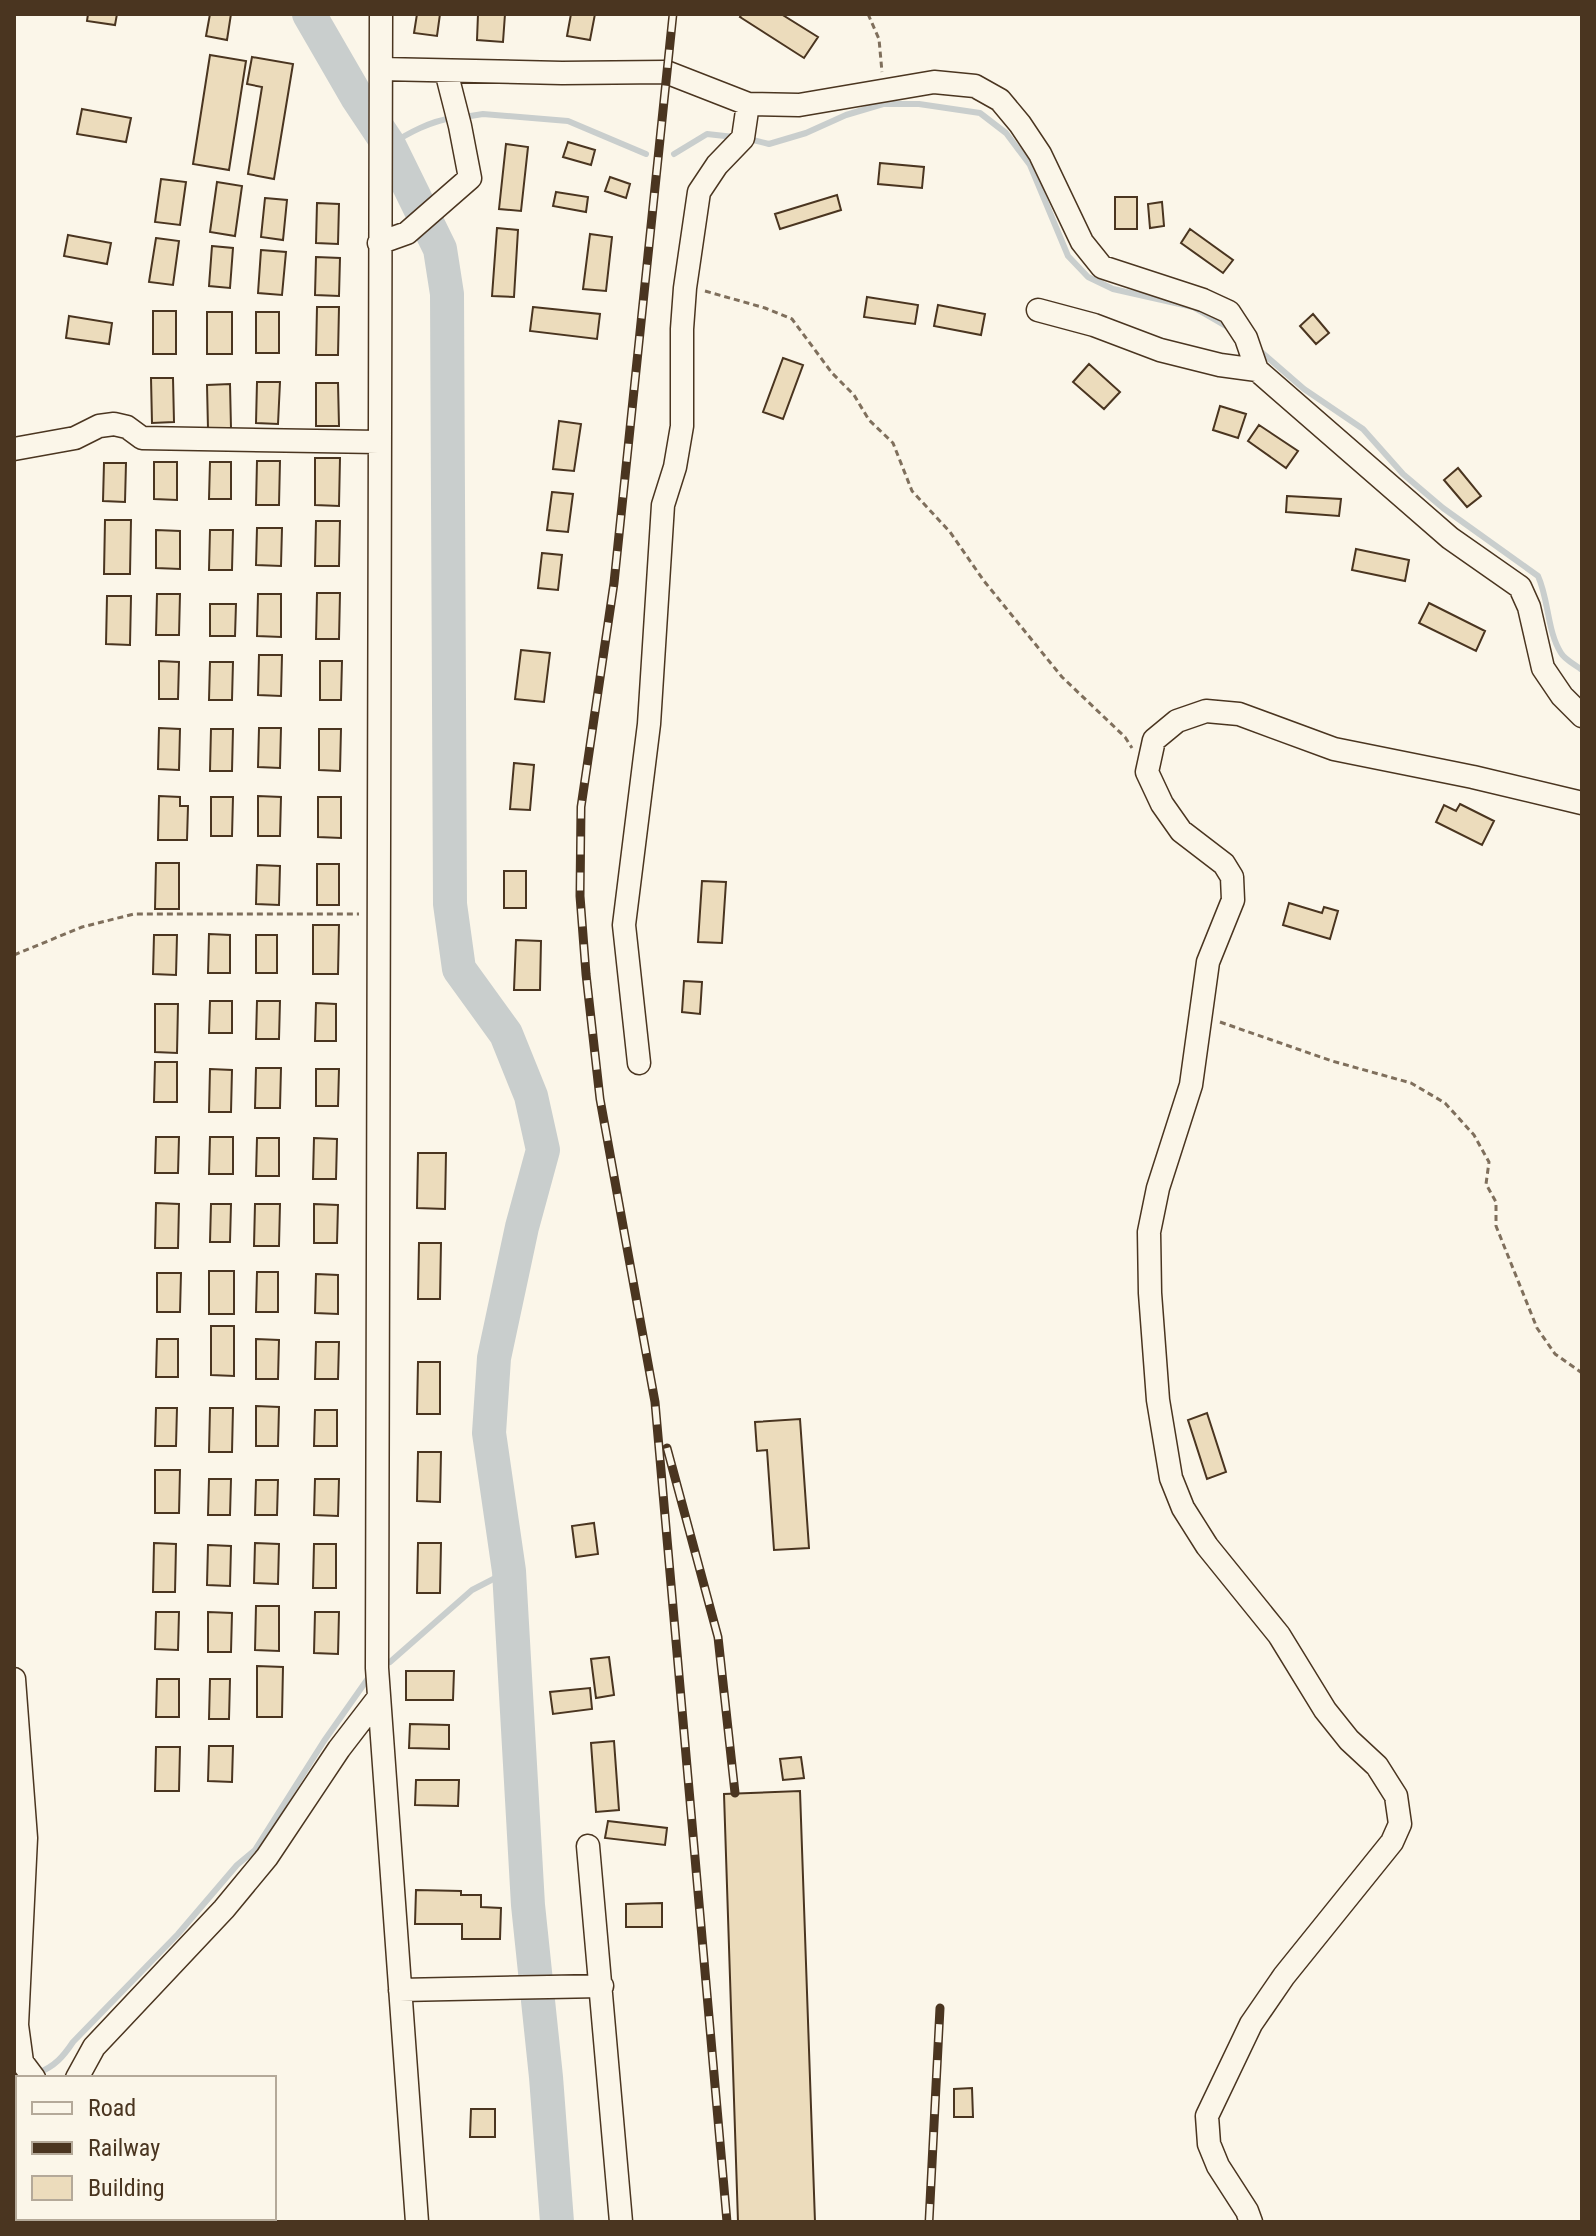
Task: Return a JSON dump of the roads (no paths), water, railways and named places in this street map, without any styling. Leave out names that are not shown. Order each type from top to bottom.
[{"type":"street","points":[[381,14],[378,442],[379,1697],[417,2222]]},
{"type":"street","points":[[381,80],[446,71],[666,72],[748,104],[799,105],[934,82],[975,86],[1000,100],[1040,154],[1082,242],[1102,267],[1203,300],[1229,312],[1246,338],[1257,370],[1450,538],[1520,587],[1529,607],[1543,668],[1562,696],[1582,716]]},
{"type":"street","points":[[379,243],[407,233],[470,178],[446,71]]},
{"type":"street","points":[[639,1063],[624,925],[649,724],[663,505],[675,467],[682,426],[685,288],[699,192],[717,165],[743,138],[748,104]]},
{"type":"street","points":[[1038,310],[1094,325],[1160,350],[1220,365],[1257,370]]},
{"type":"street","points":[[14,449],[75,438],[99,426],[114,424],[127,427],[142,438],[378,442]]},
{"type":"street","points":[[1251,2222],[1218,2166],[1209,2144],[1207,2116],[1251,2024],[1284,1976],[1392,1842],[1400,1824],[1396,1796],[1377,1766],[1349,1740],[1325,1710],[1279,1635],[1207,1546],[1183,1508],[1171,1478],[1158,1400],[1149,1232],[1158,1188],[1191,1085],[1208,962],[1233,900],[1232,877],[1224,864],[1181,831],[1162,804],[1147,772],[1154,740],[1177,721],[1206,711],[1239,714],[1334,749],[1582,803]]},
{"type":"street","points":[[14,1679],[26,1838],[17,2025],[22,2062],[32,2076]]},
{"type":"street","points":[[78,2076],[94,2047],[224,1909],[267,1857],[339,1749],[379,1697]]},
{"type":"street","points":[[588,1846],[621,2222]]},
{"type":"street","points":[[400,1990],[602,1986]]},
{"type":"waterway","points":[[309,14],[389,145],[440,249],[447,294],[450,904],[459,969],[506,1034],[531,1096],[543,1150],[522,1227],[494,1358],[489,1433],[509,1571],[528,1905],[557,2222]]},
{"type":"waterway","points":[[749,139],[769,144],[883,104],[919,104],[980,113],[1006,133],[1030,165],[1068,256],[1088,277],[1113,289],[1193,307],[1231,329]]},
{"type":"waterway","points":[[464,117],[483,114],[568,121],[646,154]]},
{"type":"waterway","points":[[389,145],[428,125],[453,118]]},
{"type":"waterway","points":[[674,154],[707,134],[734,137]]},
{"type":"waterway","points":[[1259,350],[1304,389],[1363,429],[1403,474],[1443,508],[1538,576],[1556,644],[1565,658],[1582,670]]},
{"type":"waterway","points":[[390,1662],[472,1590],[509,1571]]},
{"type":"waterway","points":[[38,2073],[62,2057],[178,1934],[237,1865],[255,1850],[369,1677]]},
{"type":"railway","points":[[673,14],[614,583],[581,807],[580,896],[600,1099],[655,1402],[727,2222]]},
{"type":"railway","points":[[667,1448],[718,1637],[735,1793]]},
{"type":"railway","points":[[929,2222],[940,2008]]}]
